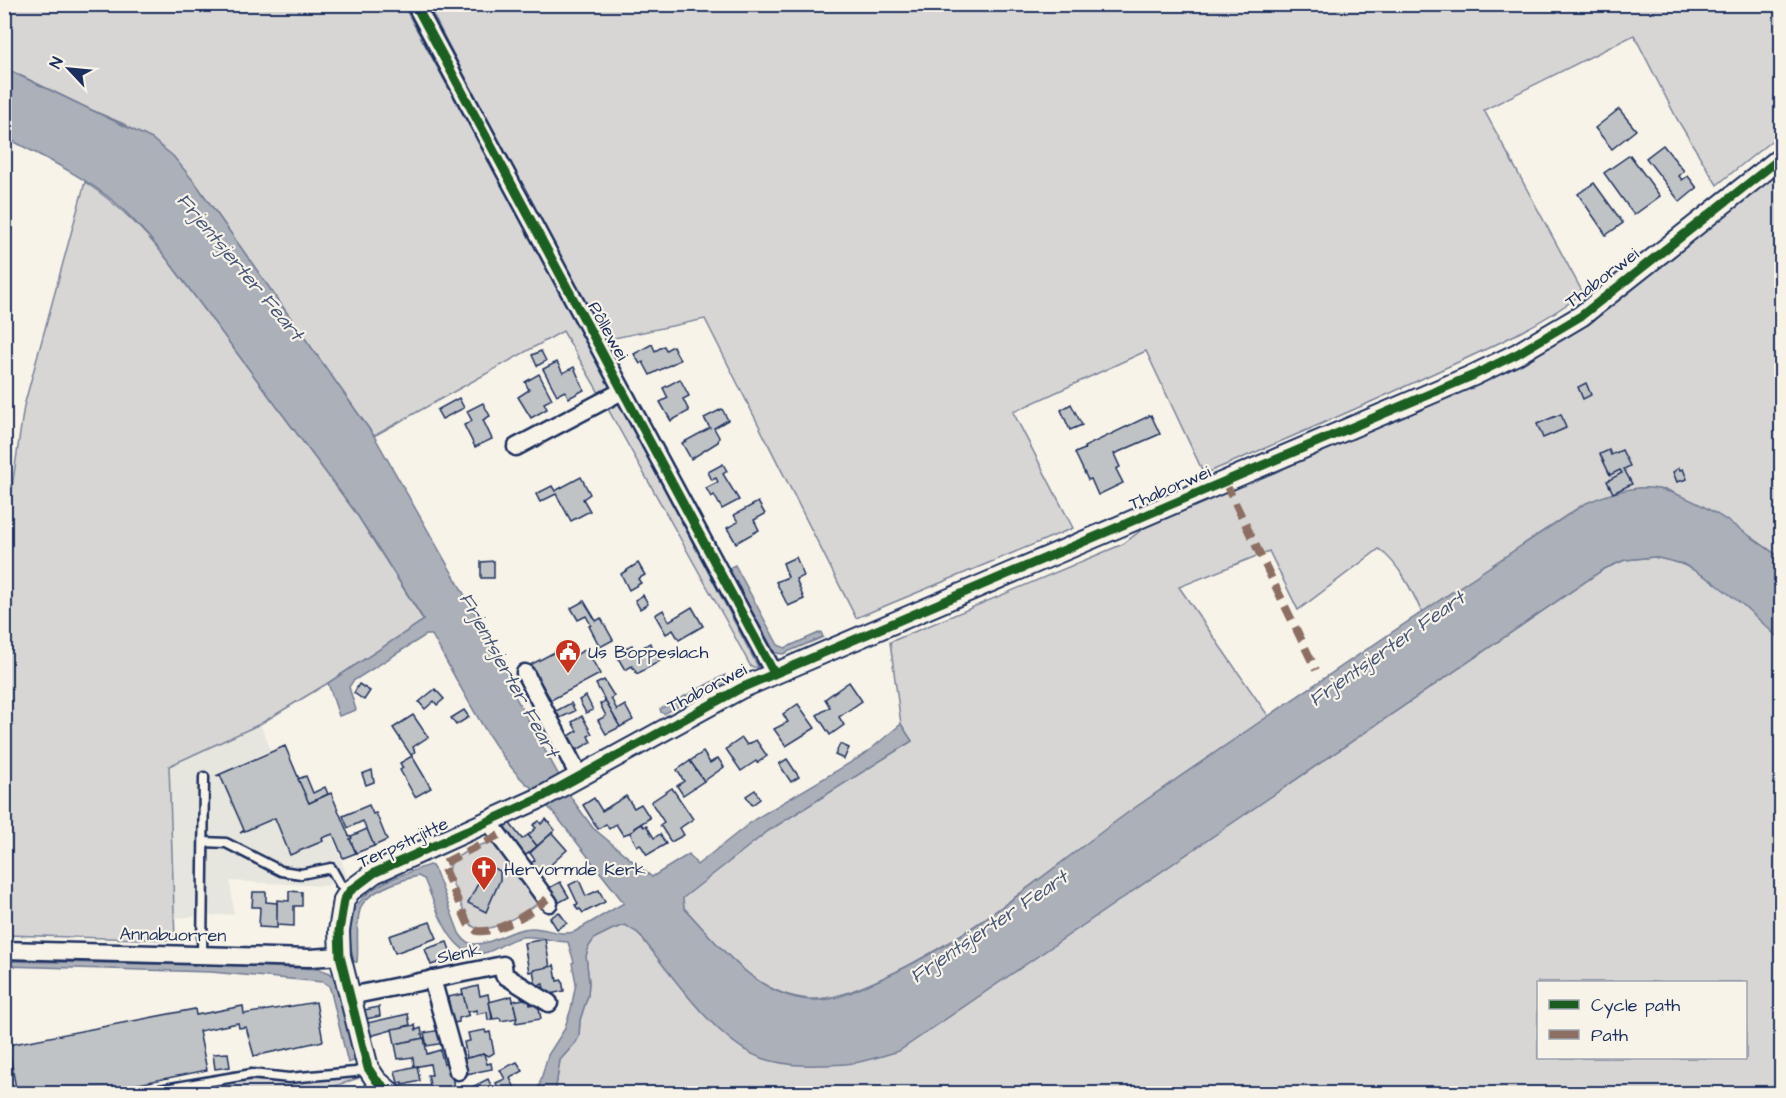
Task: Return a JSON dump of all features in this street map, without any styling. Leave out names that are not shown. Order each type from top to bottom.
[{"type":"street","name":"Pôllewei","points":[[415,4],[774,673]]},
{"type":"street","name":"Thaborwei","points":[[540,798],[672,724],[774,673],[1452,385],[1517,354],[1581,316],[1782,157]]},
{"type":"street","points":[[516,447],[622,391]]},
{"type":"street","points":[[525,673],[572,780]]},
{"type":"street","name":"Terpstrjitte","points":[[392,1094],[376,1080],[368,1068],[340,956],[339,931],[345,900],[350,891],[374,873],[540,798]]},
{"type":"street","points":[[491,821],[495,830],[549,903]]},
{"type":"street","name":"Annabuorren","points":[[4,950],[310,958],[340,956]]},
{"type":"street","name":"Slenk","points":[[351,996],[503,965],[504,975],[549,1003]]},
{"type":"street","name":"Slenk","points":[[432,979],[458,1071]]},
{"type":"lane","points":[[202,955],[204,777]]},
{"type":"lane","points":[[204,842],[226,843],[281,871],[301,874],[331,868],[340,884],[350,891]]},
{"type":"lane","points":[[136,1094],[252,1074],[289,1078],[368,1068]]},
{"type":"shaded area","points":[[5,5],[403,5],[615,391],[602,398],[563,331],[374,436],[196,184],[124,124],[5,68]]},
{"type":"shaded area","points":[[428,5],[1781,5],[1781,133],[1717,185],[1677,119],[1634,35],[1484,110],[1583,293],[1547,317],[1489,348],[1204,474],[1146,351],[1013,412],[1073,528],[856,618],[705,319],[605,340],[525,193]]},
{"type":"shaded area","points":[[1781,166],[1781,558],[1734,526],[1668,490],[1639,488],[1585,504],[1422,613],[1399,570],[1379,549],[1298,610],[1269,551],[1179,587],[1269,717],[1147,800],[1006,904],[942,946],[909,965],[858,989],[834,996],[809,999],[771,988],[755,978],[724,952],[684,908],[682,898],[768,831],[912,741],[901,724],[890,642],[1123,544],[1157,518],[1496,373],[1566,337],[1657,267]]},
{"type":"shaded area","points":[[85,182],[129,218],[167,259],[356,513],[424,621],[260,724],[169,766],[175,940],[5,935],[5,535],[24,406]]},
{"type":"shaded area","points":[[619,402],[758,667],[751,667],[608,409]]},
{"type":"shaded area","points":[[1654,557],[1678,563],[1695,570],[1722,587],[1781,640],[1781,1093],[555,1094],[560,1060],[579,1036],[580,1020],[588,995],[586,956],[595,938],[626,925],[638,933],[705,1015],[745,1050],[1285,787],[1604,569],[1625,560]]},
{"type":"shaded area","points":[[260,724],[271,750],[285,745],[309,801],[331,792],[348,831],[333,838],[347,876],[326,886],[230,881],[234,914],[174,918],[169,766]]},
{"type":"shaded area","points":[[498,840],[542,900],[522,914],[503,923],[486,929],[478,929],[466,917],[448,872],[454,860],[460,855]]},
{"type":"shaded area","points":[[359,1076],[359,1078],[319,1091],[319,1093],[188,1094],[188,1089],[239,1080],[289,1082]]},
{"type":"water","name":"Frjentsjerter Feart","points":[[4,68],[152,139],[173,156],[196,184],[374,436],[508,671],[506,680],[572,799],[593,828],[652,877],[689,854],[697,865],[755,819],[865,754],[901,724],[912,741],[768,831],[683,898],[684,908],[730,957],[747,973],[785,995],[807,1000],[843,996],[915,962],[948,943],[1011,900],[1102,831],[1245,732],[1584,504],[1604,496],[1638,488],[1656,489],[1675,494],[1713,512],[1781,558],[1781,640],[1743,605],[1711,580],[1683,564],[1654,557],[1625,560],[1604,569],[899,1051],[838,1065],[795,1065],[759,1057],[742,1048],[709,1020],[638,933],[625,925],[595,938],[589,946],[586,956],[588,995],[580,1020],[579,1036],[560,1060],[555,1093],[537,1093],[548,1055],[564,1030],[571,1009],[576,983],[572,963],[574,962],[568,942],[522,937],[489,952],[472,953],[462,948],[445,928],[424,879],[418,876],[402,880],[376,892],[363,904],[358,922],[357,962],[354,962],[350,939],[351,921],[356,907],[377,886],[429,865],[436,872],[459,933],[468,943],[473,944],[481,944],[532,928],[563,933],[574,932],[624,903],[544,803],[538,791],[525,783],[511,767],[465,696],[432,635],[426,635],[353,681],[349,687],[356,710],[339,716],[328,683],[424,620],[356,513],[150,238],[131,217],[104,194],[63,168],[5,137]]},
{"type":"water","points":[[735,565],[778,645],[785,648],[821,632],[823,637],[783,654],[775,653],[729,570]]},
{"type":"water","points":[[725,675],[727,680],[664,714],[661,712],[660,709]]},
{"type":"water","points":[[5,961],[319,969],[330,973],[337,982],[356,1060],[348,1063],[331,992],[329,986],[323,982],[211,972],[5,966]]},
{"type":"building","points":[[1619,109],[1636,130],[1612,149],[1595,128]]},
{"type":"building","points":[[1663,145],[1684,171],[1679,176],[1682,180],[1688,176],[1697,188],[1680,202],[1646,158]]},
{"type":"building","points":[[1630,155],[1660,196],[1634,215],[1604,173]]},
{"type":"building","points":[[1594,183],[1623,223],[1606,235],[1578,194]]},
{"type":"building","points":[[652,344],[655,351],[664,346],[666,350],[673,346],[680,360],[650,375],[643,362],[640,364],[634,354]]},
{"type":"building","points":[[541,351],[546,361],[537,366],[532,355]]},
{"type":"building","points":[[557,362],[563,373],[574,367],[584,390],[569,398],[565,391],[557,395],[543,369]]},
{"type":"building","points":[[539,374],[552,399],[544,403],[547,409],[531,418],[518,397],[529,390],[525,382]]},
{"type":"building","points":[[680,379],[689,396],[683,399],[689,411],[671,421],[660,402],[668,398],[663,388]]},
{"type":"building","points":[[1586,383],[1591,395],[1583,399],[1578,387]]},
{"type":"building","points":[[459,398],[464,408],[442,419],[437,410]]},
{"type":"building","points":[[483,403],[490,416],[483,420],[492,439],[475,447],[464,425],[472,421],[467,411]]},
{"type":"building","points":[[1071,404],[1082,425],[1070,430],[1061,410]]},
{"type":"building","points":[[722,409],[728,420],[714,428],[719,437],[718,442],[691,459],[682,443],[710,428],[704,418]]},
{"type":"building","points":[[1561,414],[1566,428],[1543,438],[1537,424]]},
{"type":"building","points":[[1151,415],[1160,434],[1114,454],[1120,467],[1116,469],[1123,483],[1098,495],[1075,453]]},
{"type":"building","points":[[1609,450],[1611,455],[1622,450],[1630,466],[1624,469],[1632,484],[1613,493],[1607,481],[1622,473],[1620,470],[1610,475],[1600,454]]},
{"type":"building","points":[[723,464],[727,471],[723,474],[739,500],[722,509],[714,495],[711,497],[706,488],[718,482],[716,478],[712,480],[708,472]]},
{"type":"building","points":[[1679,468],[1683,469],[1687,479],[1677,482],[1673,472]]},
{"type":"building","points":[[581,477],[590,494],[583,499],[590,511],[571,521],[556,494],[540,502],[536,494],[552,486],[555,491]]},
{"type":"building","points":[[758,502],[765,514],[754,520],[759,530],[736,543],[727,528],[738,522],[734,515]]},
{"type":"building","points":[[796,557],[804,576],[796,579],[804,599],[788,606],[776,582],[788,577],[783,563]]},
{"type":"building","points":[[494,561],[494,578],[481,578],[481,562]]},
{"type":"building","points":[[638,563],[645,575],[638,579],[641,583],[629,590],[621,574]]},
{"type":"building","points":[[643,595],[648,604],[640,609],[635,600]]},
{"type":"building","points":[[584,601],[596,621],[601,618],[613,640],[600,647],[586,616],[578,620],[571,608]]},
{"type":"building","points":[[692,607],[703,626],[679,640],[673,630],[666,634],[655,615],[663,610],[669,621]]},
{"type":"building","points":[[650,643],[660,661],[637,674],[632,666],[625,670],[618,658],[625,654],[622,650],[632,645],[635,652]]},
{"type":"building","points":[[568,645],[574,656],[586,649],[600,674],[551,700],[530,665]]},
{"type":"building","points":[[604,680],[614,696],[611,698],[617,710],[625,705],[633,720],[620,727],[596,684]]},
{"type":"building","points":[[849,682],[862,701],[839,717],[844,725],[830,735],[817,715],[830,707],[825,699]]},
{"type":"building","points":[[359,684],[370,691],[364,700],[354,693]]},
{"type":"building","points":[[435,689],[444,699],[437,705],[434,701],[425,709],[419,702]]},
{"type":"building","points":[[586,696],[593,710],[586,713],[579,700]]},
{"type":"building","points":[[605,701],[620,727],[606,734],[598,720],[606,716],[600,704]]},
{"type":"building","points":[[571,703],[575,711],[560,718],[556,711]]},
{"type":"building","points":[[798,704],[815,728],[786,746],[774,729],[788,722],[783,714]]},
{"type":"building","points":[[464,710],[469,717],[456,725],[451,718]]},
{"type":"building","points":[[413,715],[428,737],[413,747],[415,752],[411,755],[393,728]]},
{"type":"building","points":[[582,716],[592,734],[588,736],[591,742],[577,750],[569,736],[577,731],[572,722]]},
{"type":"building","points":[[742,738],[747,745],[756,740],[767,756],[741,771],[726,749]]},
{"type":"building","points":[[840,744],[849,748],[844,759],[835,755]]},
{"type":"building","points":[[285,746],[309,803],[331,793],[349,836],[352,838],[350,839],[356,853],[343,858],[333,834],[322,838],[323,841],[290,855],[275,818],[240,833],[244,830],[220,775],[216,776]]},
{"type":"building","points":[[703,752],[710,763],[718,758],[724,767],[704,781],[690,761]]},
{"type":"building","points":[[412,756],[431,788],[415,797],[400,770],[403,768],[400,763]]},
{"type":"building","points":[[787,759],[799,777],[791,782],[779,764]]},
{"type":"building","points":[[690,761],[704,781],[683,795],[677,786],[684,781],[677,770]]},
{"type":"building","points":[[372,770],[374,782],[366,785],[362,774]]},
{"type":"building","points":[[306,776],[313,793],[325,787],[328,794],[309,803],[298,779]]},
{"type":"building","points":[[672,788],[693,819],[680,828],[684,835],[671,842],[660,825],[664,822],[651,802]]},
{"type":"building","points":[[755,790],[760,799],[752,805],[746,796]]},
{"type":"building","points":[[626,796],[634,808],[641,804],[650,818],[634,828],[634,831],[623,835],[616,824],[609,829],[606,824],[598,829],[583,805],[594,798],[602,811]]},
{"type":"building","points":[[369,805],[373,814],[376,813],[387,840],[374,846],[363,821],[348,828],[343,816]]},
{"type":"building","points":[[546,819],[555,830],[537,846],[528,835],[536,828],[533,825],[539,821],[541,824]]},
{"type":"building","points":[[508,821],[522,839],[528,835],[537,846],[521,859],[498,828]]},
{"type":"building","points":[[641,824],[644,827],[646,825],[654,838],[660,834],[666,844],[647,855],[640,844],[637,846],[630,833]]},
{"type":"building","points":[[367,829],[374,846],[356,853],[350,839],[351,836]]},
{"type":"building","points":[[552,833],[567,850],[535,879],[526,867],[535,860],[530,853]]},
{"type":"building","name":"Hervormde Kerk","points":[[492,867],[500,871],[500,880],[486,912],[468,903],[484,872]]},
{"type":"building","points":[[579,880],[586,896],[599,890],[605,902],[583,913],[580,909],[578,910],[575,905],[578,904],[569,885]]},
{"type":"building","points":[[560,882],[569,897],[558,903],[549,888]]},
{"type":"building","points":[[289,891],[302,892],[302,906],[294,906],[294,926],[276,925],[277,900],[289,901]]},
{"type":"building","points":[[253,892],[266,892],[266,902],[277,903],[277,928],[259,927],[260,907],[252,907]]},
{"type":"building","points":[[559,912],[567,923],[557,929],[550,918]]},
{"type":"building","points":[[430,922],[437,938],[395,953],[389,936]]},
{"type":"building","points":[[545,939],[550,967],[529,972],[524,943]]},
{"type":"building","points":[[447,942],[453,958],[431,965],[425,949]]},
{"type":"building","points":[[554,964],[557,981],[562,980],[564,991],[545,995],[543,984],[536,986],[533,970],[554,966]]},
{"type":"building","points":[[478,986],[480,996],[488,994],[492,1019],[488,1020],[487,1012],[477,1014],[477,1010],[467,1012],[462,990]]},
{"type":"building","points":[[463,994],[468,1015],[470,1015],[459,1018],[459,1022],[453,1023],[448,997]]},
{"type":"building","points":[[512,996],[517,1018],[501,1021],[500,1018],[493,1019],[489,1002]]},
{"type":"building","points":[[529,998],[530,1005],[538,1003],[541,1019],[515,1023],[517,1018],[513,1001]]},
{"type":"building","points":[[316,1002],[323,1041],[254,1056],[246,1027],[239,1028],[238,1023],[199,1031],[207,1070],[90,1094],[17,1094],[8,1045],[195,1009],[196,1015],[243,1006],[244,1014]]},
{"type":"building","points":[[379,1007],[380,1016],[366,1019],[364,1010]]},
{"type":"building","points":[[408,1014],[410,1025],[370,1036],[367,1023]]},
{"type":"building","points":[[415,1025],[416,1030],[421,1028],[423,1039],[395,1044],[392,1029]]},
{"type":"building","points":[[440,1030],[444,1043],[427,1046],[424,1033]]},
{"type":"building","points":[[485,1030],[486,1033],[490,1032],[494,1053],[489,1056],[484,1054],[467,1058],[464,1042],[470,1041],[468,1033]]},
{"type":"building","points":[[424,1038],[427,1054],[440,1050],[444,1064],[449,1063],[454,1086],[431,1090],[428,1075],[432,1075],[430,1064],[414,1067],[413,1057],[398,1059],[395,1044]]},
{"type":"building","points":[[228,1053],[230,1067],[215,1069],[213,1054]]},
{"type":"building","points":[[484,1054],[487,1064],[491,1063],[492,1069],[466,1074],[463,1059]]},
{"type":"building","points":[[517,1062],[523,1071],[510,1078],[518,1094],[501,1094],[496,1083],[505,1079],[500,1070]]},
{"type":"building","points":[[417,1066],[420,1081],[403,1085],[403,1082],[398,1083],[395,1071]]},
{"type":"building","points":[[488,1079],[495,1094],[473,1094],[470,1088]]},
{"type":"marked path","points":[[1225,482],[1316,670]]},
{"type":"marked path","points":[[499,835],[442,864],[468,924],[477,931],[504,926],[524,916],[547,899]]},
{"type":"cycle path","points":[[415,4],[774,673]]},
{"type":"cycle path","points":[[392,1094],[376,1080],[368,1068],[340,956],[339,931],[344,900],[350,891],[374,873],[540,798],[741,688],[1474,375],[1517,354],[1581,316],[1782,157]]},
{"type":"place","name":"Us Boppeslach","points":[[568,675]]},
{"type":"place","name":"Hervormde Kerk","points":[[484,892]]}]
